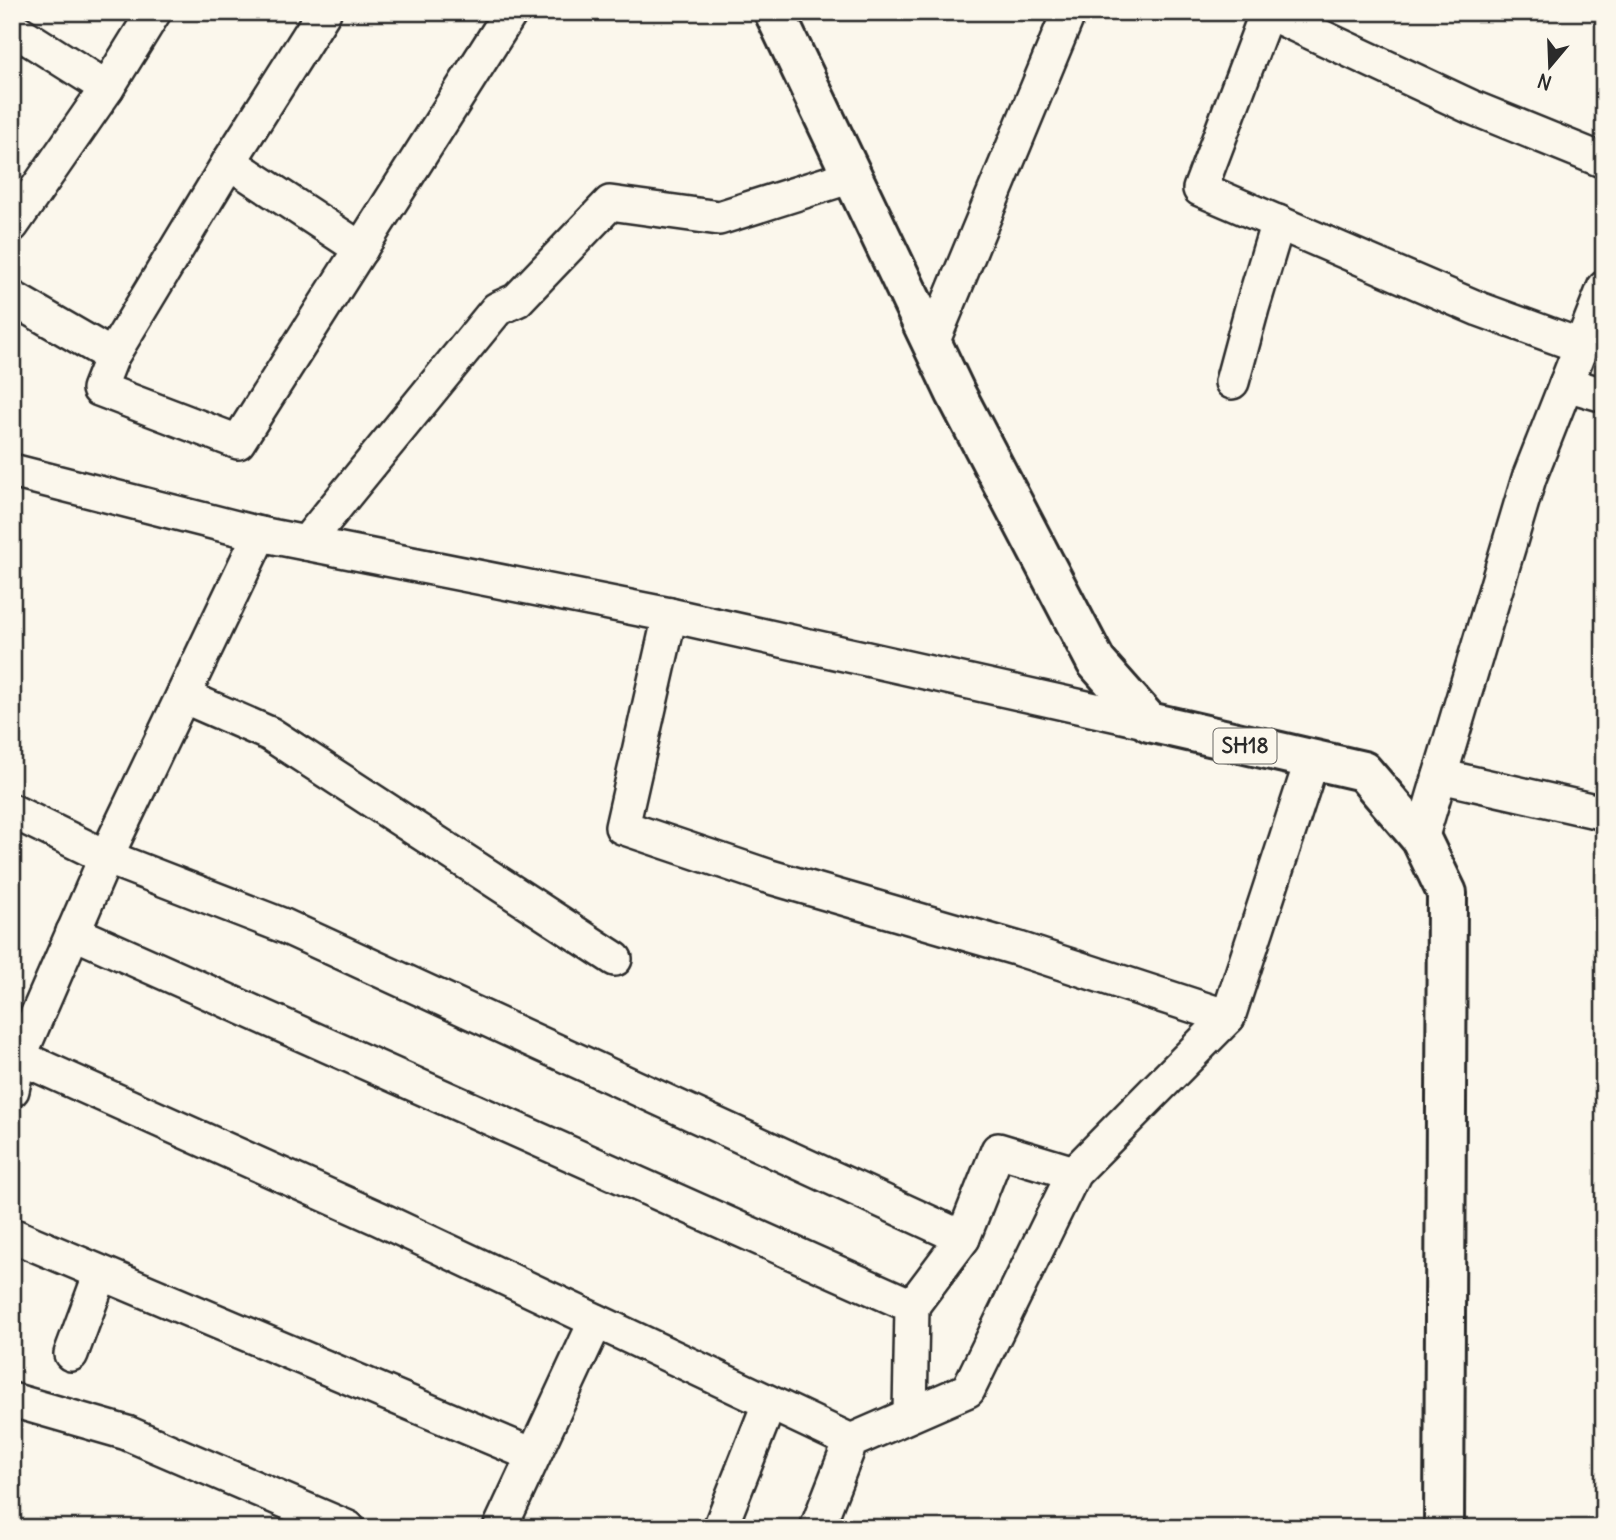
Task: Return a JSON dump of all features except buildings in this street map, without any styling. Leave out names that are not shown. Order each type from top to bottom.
[{"type":"main road","points":[[774,12],[956,394],[1096,662],[1149,722]]},
{"type":"main road","name":"SH18","points":[[1149,722],[1363,771],[1421,839],[1447,893],[1444,1528]]},
{"type":"street","points":[[12,225],[107,88],[154,12]]},
{"type":"street","points":[[324,12],[229,162],[112,356],[99,389],[238,442],[512,12]]},
{"type":"street","points":[[932,344],[1069,12]]},
{"type":"street","points":[[1581,346],[1479,309],[1200,189],[1267,12],[1471,107],[1604,160]]},
{"type":"street","points":[[12,28],[107,88]]},
{"type":"street","points":[[229,162],[361,249]]},
{"type":"street","points":[[306,543],[497,309],[517,300],[610,203],[719,218],[852,176]]},
{"type":"street","points":[[1232,382],[1278,222]]},
{"type":"street","points":[[1421,839],[1529,478],[1604,288]]},
{"type":"street","points":[[12,298],[112,356]]},
{"type":"street","points":[[1566,384],[1604,395]]},
{"type":"street","points":[[12,471],[260,534],[670,615],[1149,722]]},
{"type":"street","points":[[12,1090],[19,1058],[106,857],[260,534]]},
{"type":"street","points":[[670,615],[622,827],[767,876],[1019,949],[1228,1017]]},
{"type":"street","points":[[183,696],[270,734],[615,959]]},
{"type":"street","points":[[817,1528],[851,1441],[968,1390],[1074,1173],[1228,1017],[1312,760]]},
{"type":"street","points":[[1440,776],[1604,813]]},
{"type":"street","points":[[12,811],[106,857],[284,926],[963,1238]]},
{"type":"street","points":[[73,932],[912,1306]]},
{"type":"street","points":[[19,1058],[380,1219],[851,1441]]},
{"type":"street","points":[[911,1414],[912,1306],[963,1238],[998,1150],[1074,1173]]},
{"type":"street","points":[[12,1235],[533,1455]]},
{"type":"street","points":[[71,1354],[101,1273]]},
{"type":"street","points":[[500,1528],[596,1321]]},
{"type":"street","points":[[12,1400],[127,1433],[348,1528]]},
{"type":"street","points":[[720,1528],[769,1404]]}]
